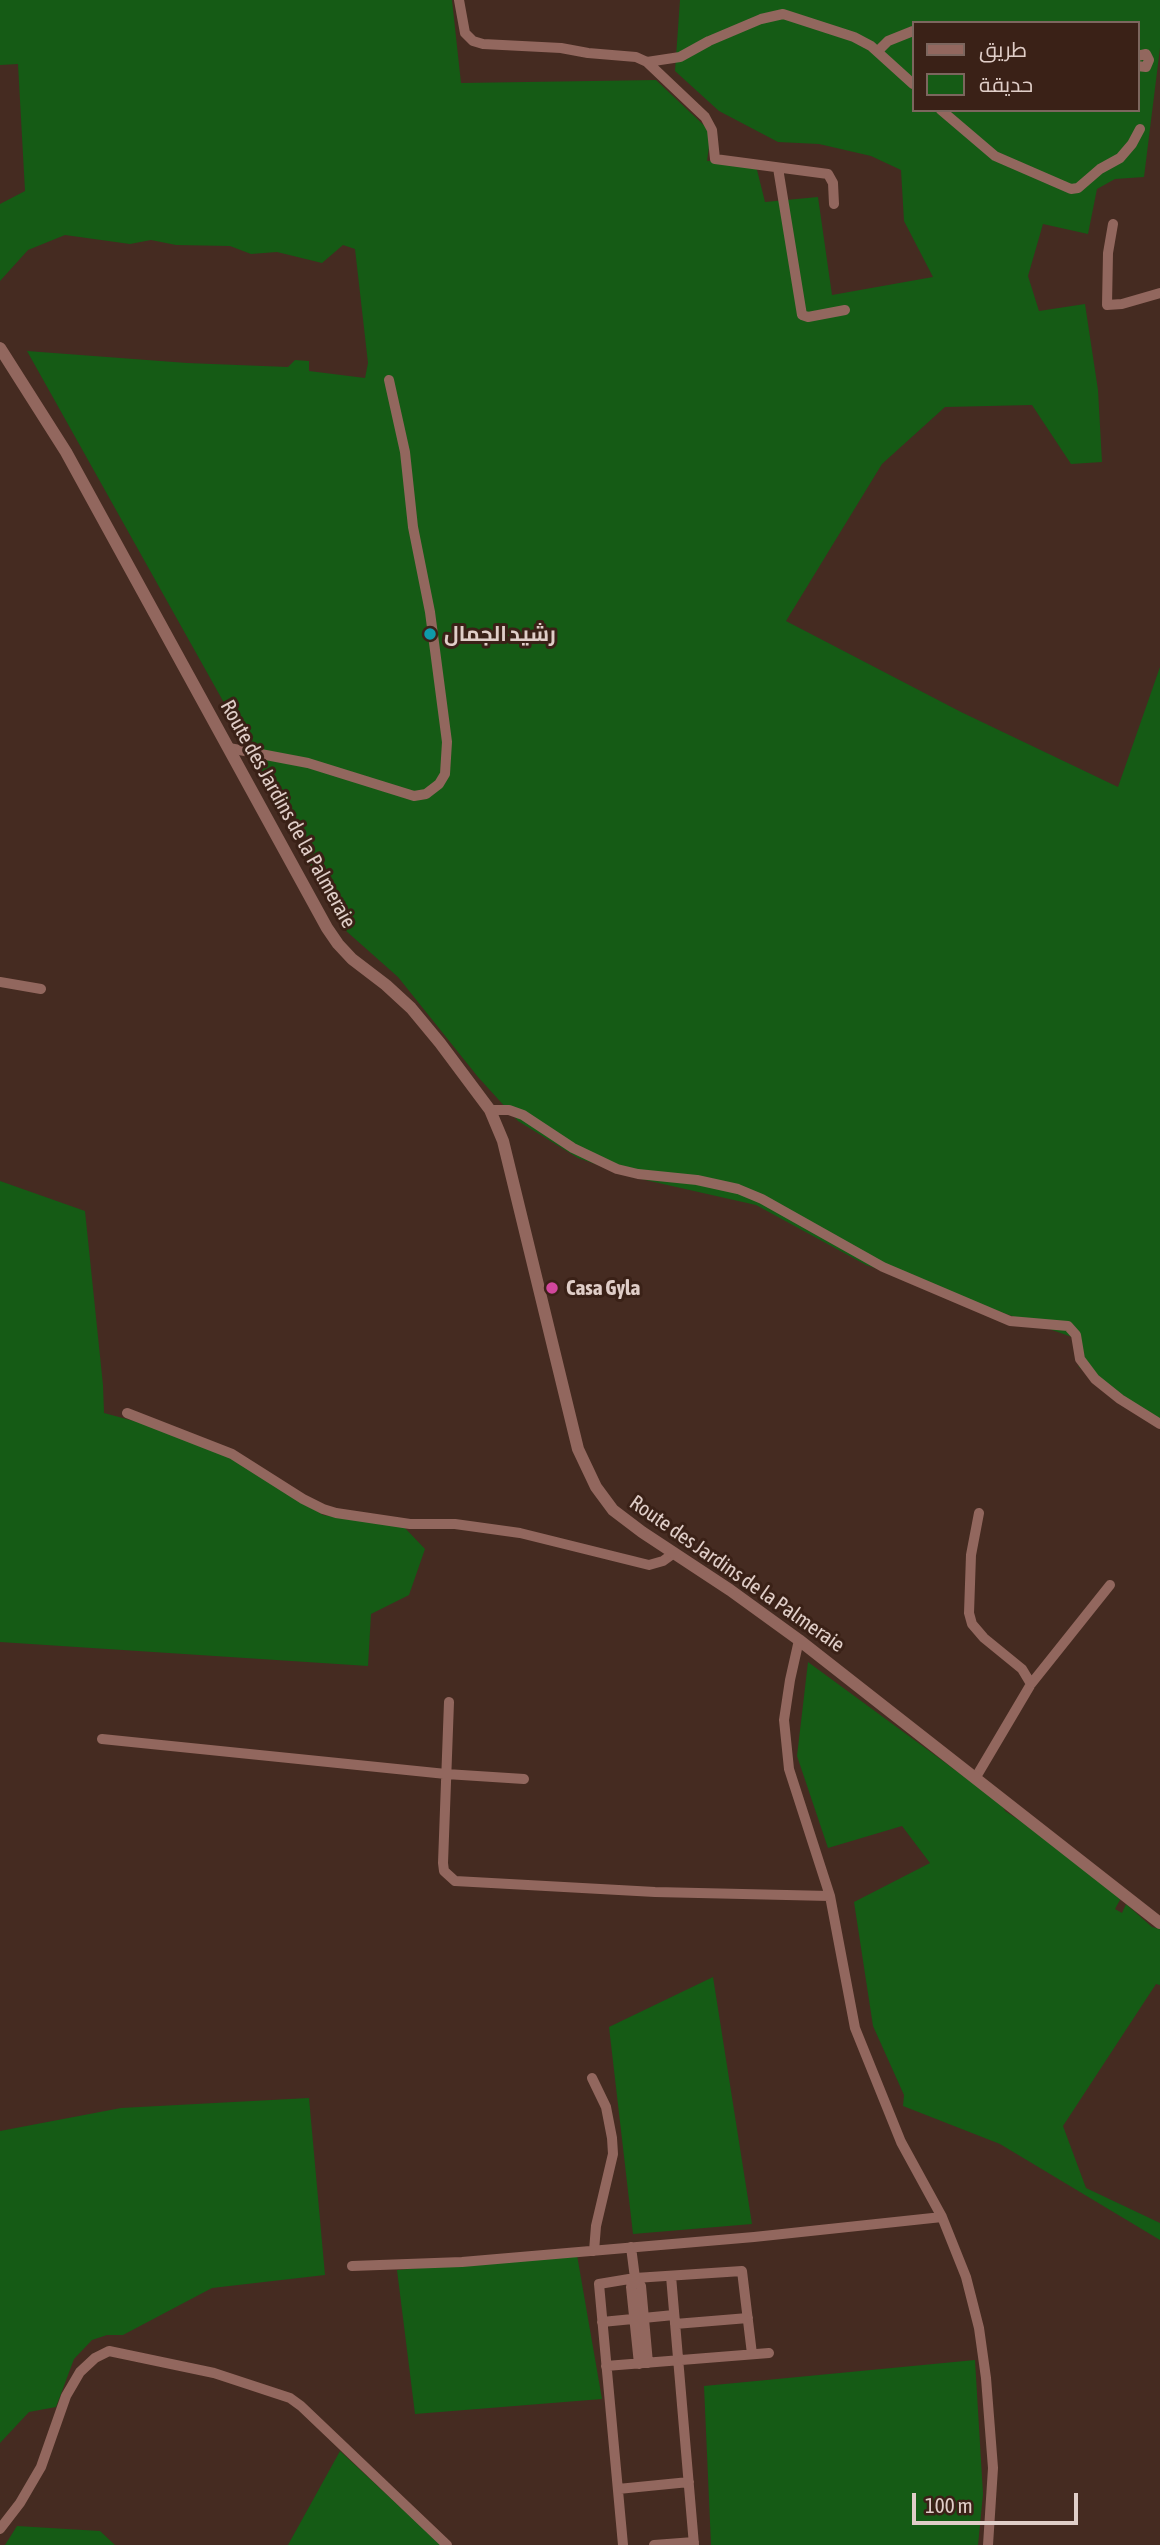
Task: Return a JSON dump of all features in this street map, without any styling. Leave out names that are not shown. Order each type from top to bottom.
[{"type":"street","points":[[459,0],[465,33],[483,44],[561,48],[636,57],[647,62],[705,117],[712,130],[715,159],[828,174],[833,183],[834,204]]},
{"type":"street","points":[[647,62],[680,57],[709,41],[761,19],[783,14],[854,37],[878,51],[912,84]]},
{"type":"street","points":[[878,51],[888,41],[912,31]]},
{"type":"street","points":[[1139,56],[1146,54],[1150,61],[1146,67],[1139,66]]},
{"type":"street","points":[[943,112],[995,156],[1071,189],[1078,188],[1100,169],[1120,158],[1140,129]]},
{"type":"street","points":[[778,168],[802,316],[845,310]]},
{"type":"street","points":[[1113,224],[1108,253],[1107,306],[1160,293]]},
{"type":"street","name":"Route des Jardins de la Palmeraie","points":[[0,348],[66,452],[338,944],[411,1008],[490,1111],[503,1141],[578,1449],[596,1487],[613,1510],[799,1640],[1160,1923]]},
{"type":"street","points":[[229,748],[308,763],[414,796],[426,794],[439,785],[445,774],[447,743],[430,612],[413,527],[405,452],[388,380]]},
{"type":"street","points":[[0,982],[41,989]]},
{"type":"street","points":[[490,1111],[509,1110],[523,1115],[573,1148],[617,1169],[697,1180],[738,1189],[762,1199],[883,1267],[1010,1321],[1068,1326],[1076,1335],[1080,1359],[1095,1379],[1120,1399],[1160,1424]]},
{"type":"street","points":[[127,1413],[232,1454],[303,1499],[336,1513],[410,1524],[455,1524],[520,1533],[649,1565],[663,1561],[674,1553]]},
{"type":"street","points":[[979,1513],[971,1555],[969,1613],[972,1624],[984,1638],[1023,1669],[1031,1684]]},
{"type":"street","points":[[976,1777],[1031,1684],[1110,1585]]},
{"type":"street","points":[[799,1640],[789,1680],[784,1720],[789,1769],[830,1896],[847,1994],[864,2054],[901,2142],[942,2217],[966,2277],[979,2328],[986,2378],[993,2468],[988,2545]]},
{"type":"street","points":[[449,1702],[443,1863],[444,1871],[455,1881],[603,1890],[830,1896]]},
{"type":"street","points":[[102,1739],[446,1774],[524,1779]]},
{"type":"street","points":[[592,2078],[606,2106],[612,2146],[594,2251]]},
{"type":"street","points":[[352,2266],[462,2262],[631,2248],[942,2217]]},
{"type":"street","points":[[631,2248],[635,2278],[631,2287],[639,2318],[643,2363]]},
{"type":"street","points":[[623,2545],[599,2284],[635,2278],[742,2270],[752,2354]]},
{"type":"street","points":[[657,2545],[694,2543],[671,2276]]},
{"type":"street","points":[[602,2322],[639,2318],[748,2318]]},
{"type":"street","points":[[0,2529],[20,2503],[41,2467],[66,2396],[80,2372],[94,2358],[109,2351],[214,2373],[290,2398],[447,2545]]},
{"type":"street","points":[[606,2366],[769,2353]]},
{"type":"street","points":[[618,2489],[689,2482]]},
{"type":"green space","points":[[0,0],[452,0],[461,83],[656,80],[711,132],[707,161],[755,162],[765,202],[818,197],[832,295],[933,277],[904,221],[901,170],[871,156],[819,144],[778,142],[719,111],[675,71],[680,0],[1160,0],[1160,48],[1144,177],[1115,179],[1097,189],[1088,234],[1043,224],[1028,276],[1039,311],[1085,304],[1098,390],[1102,462],[1071,464],[1032,405],[945,407],[882,464],[786,621],[961,712],[1118,787],[1160,667],[1160,1421],[1079,1367],[1072,1337],[866,1265],[756,1205],[632,1177],[578,1158],[518,1121],[478,1077],[398,977],[345,930],[223,701],[27,351],[187,363],[288,367],[295,360],[309,361],[309,371],[365,378],[368,363],[355,249],[343,245],[322,263],[277,252],[251,254],[230,246],[176,245],[151,240],[130,244],[65,235],[28,250],[0,281],[0,204],[25,191],[18,64],[0,65]]},
{"type":"green space","points":[[0,1181],[85,1211],[104,1413],[160,1428],[235,1460],[323,1515],[404,1527],[425,1549],[409,1595],[371,1614],[368,1666],[0,1642]]},
{"type":"green space","points":[[808,1662],[1003,1805],[1005,1811],[1070,1853],[1121,1898],[1115,1909],[1122,1913],[1126,1904],[1152,1927],[1160,1929],[1160,1985],[1156,1984],[1063,2126],[1086,2188],[1160,2223],[1160,2240],[1000,2144],[903,2106],[904,2095],[873,2026],[854,1902],[930,1863],[902,1826],[828,1848],[797,1756]]},
{"type":"green space","points":[[713,1977],[752,2224],[633,2234],[609,2027]]},
{"type":"green space","points":[[309,2098],[325,2275],[212,2288],[123,2335],[107,2335],[92,2340],[74,2359],[56,2407],[29,2412],[0,2443],[0,2131],[121,2108]]},
{"type":"green space","points":[[577,2255],[602,2399],[415,2414],[397,2270]]},
{"type":"green space","points":[[975,2360],[983,2494],[978,2545],[711,2545],[704,2386]]},
{"type":"green space","points":[[340,2451],[441,2545],[288,2545]]},
{"type":"green space","points":[[17,2526],[100,2531],[115,2545],[5,2545]]},
{"type":"place","name":"رشيد الجمال","points":[[430,634]]},
{"type":"place","name":"Casa Gyla","points":[[552,1288]]}]
